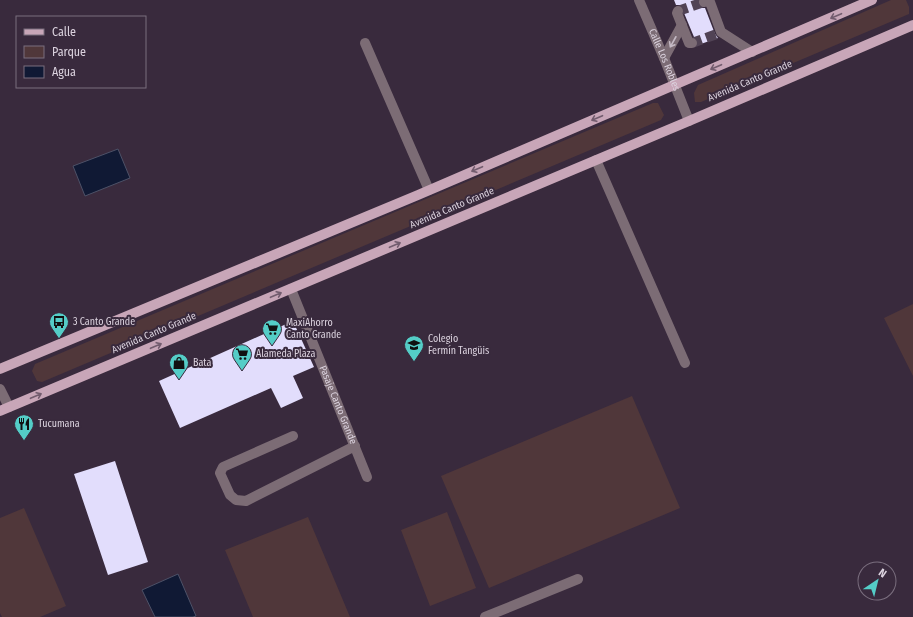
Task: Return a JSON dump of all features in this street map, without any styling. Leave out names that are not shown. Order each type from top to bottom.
[{"type":"main road","points":[[0,369],[429,190],[872,0]]},
{"type":"main road","name":"Avenida Canto Grande","points":[[4,409],[689,121],[913,25]]},
{"type":"street","name":"Calle Los Robles","points":[[639,0],[689,121]]},
{"type":"street","points":[[704,2],[710,2],[719,33],[752,52]]},
{"type":"street","points":[[678,11],[677,13],[689,43],[692,43]]},
{"type":"street","points":[[664,58],[682,25]]},
{"type":"street","points":[[366,43],[429,190]]},
{"type":"street","points":[[596,160],[685,363]]},
{"type":"street","name":"Pasaje Canto Grande","points":[[291,289],[367,477]]},
{"type":"street","points":[[0,389],[4,409]]},
{"type":"street","points":[[293,436],[222,467],[220,473],[230,495],[236,500],[246,501],[355,446]]},
{"type":"street","points":[[485,617],[578,579]]},
{"type":"green space","points":[[891,0],[906,0],[909,7],[909,14],[701,102],[695,102],[694,93],[698,85]]},
{"type":"green space","points":[[653,103],[658,103],[664,115],[661,120],[42,382],[37,381],[32,371],[35,364]]},
{"type":"green space","points":[[913,304],[913,376],[884,318]]},
{"type":"green space","points":[[632,396],[680,508],[489,588],[441,476]]},
{"type":"green space","points":[[24,508],[66,606],[40,617],[2,617],[0,613],[0,518]]},
{"type":"green space","points":[[447,512],[476,588],[430,606],[401,530]]},
{"type":"green space","points":[[308,517],[350,617],[253,617],[225,550]]},
{"type":"water","points":[[118,149],[130,178],[85,196],[73,166]]},
{"type":"water","points":[[178,574],[196,616],[155,617],[142,590]]},
{"type":"building","points":[[674,0],[698,0],[699,7],[705,8],[718,38],[698,45],[698,40],[694,37],[684,13],[684,8],[681,5],[676,5]]},
{"type":"building","name":"Alameda Plaza","points":[[293,321],[314,367],[293,376],[303,398],[281,408],[271,388],[180,428],[159,381]]},
{"type":"building","points":[[115,461],[148,562],[108,575],[74,474]]},
{"type":"tunnel","points":[[678,11],[704,2]]},
{"type":"tunnel","points":[[692,43],[717,34]]},
{"type":"place","name":"3 Canto Grande","points":[[59,339]]},
{"type":"place","name":"MaxiAhorro Canto Grande","points":[[272,346]]},
{"type":"place","name":"Colegio Fermín Tangüis","points":[[414,362]]},
{"type":"place","name":"Alameda Plaza","points":[[242,371]]},
{"type":"place","name":"Bata","points":[[179,380]]},
{"type":"place","name":"Tucumana","points":[[24,441]]}]
